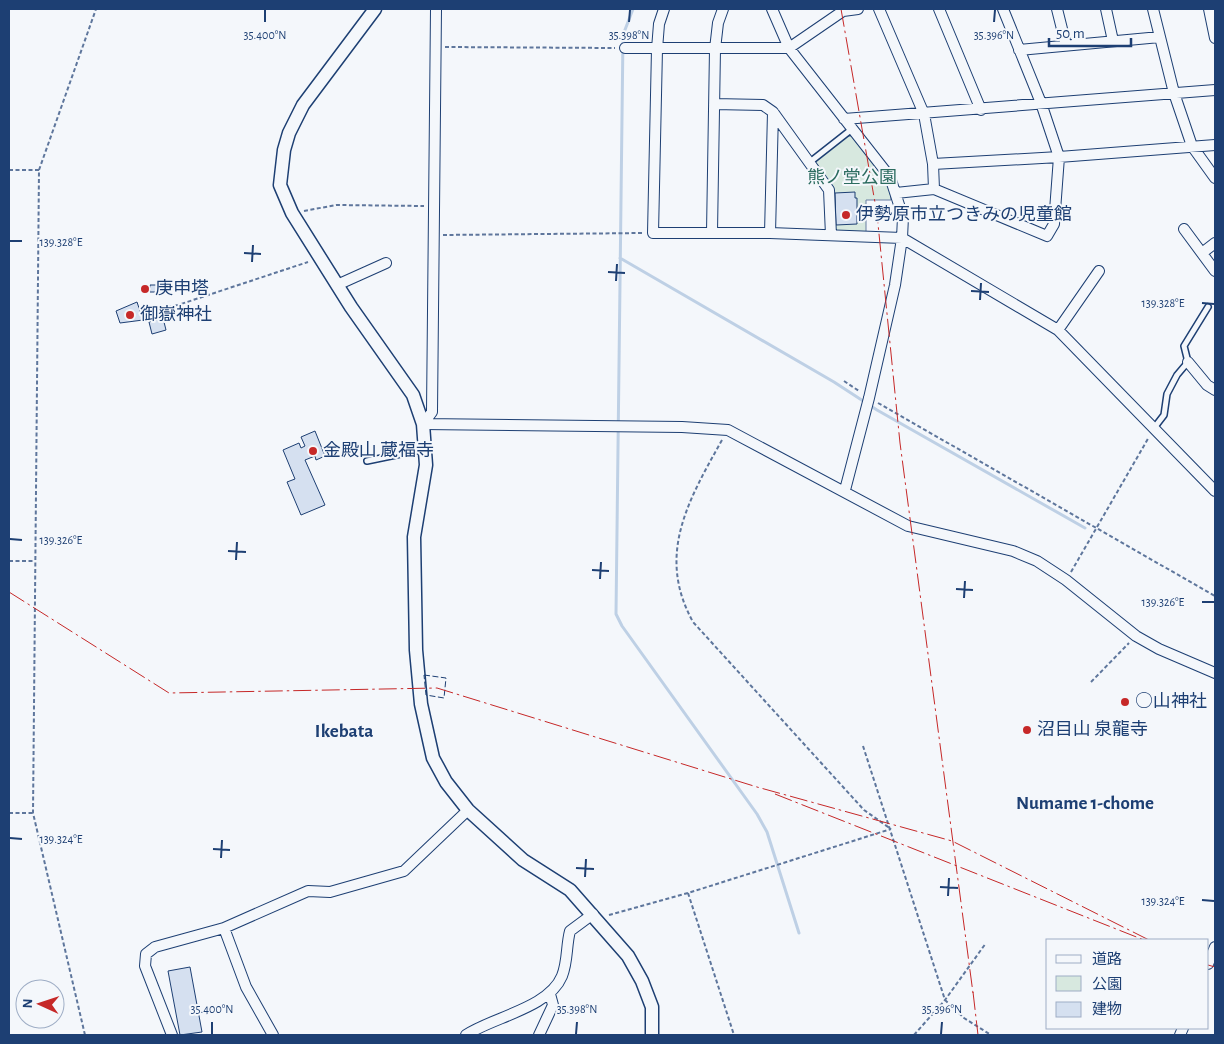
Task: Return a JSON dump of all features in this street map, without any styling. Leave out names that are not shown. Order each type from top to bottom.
[{"type":"street","points":[[375,9],[303,105],[289,132],[284,150],[280,185],[292,213],[337,285],[414,395],[423,424],[426,448],[422,499],[414,537],[417,676],[433,758],[446,782],[468,810],[524,860],[562,883],[595,916],[628,956],[642,981],[652,1007],[652,1035]]},
{"type":"street","points":[[423,424],[432,412],[436,9]]},
{"type":"street","points":[[664,9],[659,24],[657,49],[653,233],[712,232],[902,238],[1058,330],[1215,491]]},
{"type":"street","points":[[712,232],[715,49],[718,23],[723,9]]},
{"type":"street","points":[[772,9],[789,48],[890,177],[903,217],[895,284],[869,398],[844,490]]},
{"type":"street","points":[[625,48],[789,48],[843,10],[858,9]]},
{"type":"street","points":[[879,9],[924,114],[933,164],[934,189]]},
{"type":"street","points":[[939,9],[981,110]]},
{"type":"street","points":[[896,193],[934,189],[1047,236],[1054,224],[1060,157],[1041,103],[1003,9]]},
{"type":"street","points":[[1057,9],[1066,44]]},
{"type":"street","points":[[1106,9],[1113,41]]},
{"type":"street","points":[[1153,9],[1174,93],[1192,146],[1215,178]]},
{"type":"street","points":[[1209,9],[1215,36]]},
{"type":"street","points":[[1019,50],[1066,44],[1160,37]]},
{"type":"street","points":[[844,119],[981,110],[1041,103],[1215,90]]},
{"type":"street","points":[[714,104],[763,105],[773,112],[828,190],[830,235]]},
{"type":"street","points":[[770,234],[773,112]]},
{"type":"street","points":[[933,164],[1060,157],[1215,145]]},
{"type":"street","points":[[1184,230],[1215,270]]},
{"type":"street","points":[[1202,253],[1215,243]]},
{"type":"street","points":[[337,285],[386,263]]},
{"type":"street","points":[[1058,330],[1099,271]]},
{"type":"street","points":[[1188,362],[1207,385],[1215,390]]},
{"type":"street","points":[[423,424],[717,427],[728,430],[844,490],[908,526],[1013,551],[1037,561],[1066,580],[1136,636],[1159,649],[1215,673]]},
{"type":"street","points":[[172,1035],[145,966],[146,954],[155,947],[224,928],[308,891],[330,892],[364,885],[404,872],[468,810]]},
{"type":"street","points":[[466,1035],[478,1027],[550,994],[557,987],[567,963],[570,931],[595,916]]},
{"type":"street","points":[[224,928],[246,987],[272,1035]]},
{"type":"street","points":[[1209,962],[1215,947]]},
{"type":"street","points":[[539,1035],[553,1005],[550,994]]},
{"type":"lane","points":[[810,162],[852,129]]},
{"type":"lane","points":[[1154,429],[1164,415],[1167,394],[1177,375],[1188,362],[1184,346],[1208,307]]},
{"type":"lane","points":[[367,461],[426,448]]},
{"type":"path","points":[[85,1035],[33,813],[39,170],[96,9]]},
{"type":"path","points":[[435,47],[625,48]]},
{"type":"path","points":[[9,170],[39,170]]},
{"type":"path","points":[[292,213],[336,205],[434,206]]},
{"type":"path","points":[[433,236],[653,233]]},
{"type":"path","points":[[143,311],[178,306],[308,262]]},
{"type":"path","points":[[844,381],[906,421],[1098,528],[1215,596]]},
{"type":"path","points":[[1066,580],[1154,429]]},
{"type":"path","points":[[728,430],[708,464],[679,531],[675,557],[677,581],[683,604],[699,628],[826,770],[864,810],[891,829]]},
{"type":"path","points":[[9,561],[33,561]]},
{"type":"path","points":[[1090,682],[1136,636]]},
{"type":"path","points":[[863,746],[945,1000],[964,1018],[991,1035]]},
{"type":"path","points":[[9,813],[33,813]]},
{"type":"path","points":[[595,916],[688,893],[891,829]]},
{"type":"path","points":[[688,893],[734,1035]]},
{"type":"path","points":[[914,1035],[945,1000],[986,943]]},
{"type":"green space","name":"熊ノ堂公園","points":[[848,136],[852,136],[876,166],[890,191],[891,200],[866,200],[866,233],[836,232],[834,230],[832,193],[815,166],[815,161]]},
{"type":"building","name":"伊勢原市立つきみの児童館","points":[[855,192],[855,198],[857,198],[857,224],[836,225],[835,193]]},
{"type":"building","points":[[150,285],[157,285],[157,292],[150,292]]},
{"type":"building","name":"御嶽神社","points":[[137,302],[143,320],[120,323],[116,311]]},
{"type":"building","points":[[163,318],[166,330],[152,334],[149,322]]},
{"type":"building","points":[[315,431],[325,456],[316,460],[315,456],[305,460],[325,505],[301,515],[287,482],[295,479],[283,450],[299,443],[301,448],[305,446],[301,437]]},
{"type":"building","points":[[190,967],[202,1032],[180,1035],[168,971]]},
{"type":"waterway","points":[[633,9],[623,35],[616,614],[622,626],[757,814],[767,832],[799,933]]},
{"type":"waterway","points":[[620,258],[834,382],[877,410],[1085,528]]},
{"type":"fence","points":[[424,675],[446,678],[444,698],[426,695],[424,675]]},
{"type":"power","points":[[841,9],[877,214],[900,443],[973,993]]},
{"type":"power","points":[[9,592],[169,693],[437,688],[757,787],[952,841],[1147,939]]},
{"type":"power","points":[[775,794],[1141,939]]},
{"type":"power","points":[[1209,965],[1215,967]]},
{"type":"power","points":[[973,992],[978,1035]]},
{"type":"place","name":"伊勢原市立つきみの児童館","points":[[846,215]]},
{"type":"place","name":"庚申塔","points":[[145,289]]},
{"type":"place","name":"御嶽神社","points":[[130,315]]},
{"type":"place","name":"金殿山 蔵福寺","points":[[313,451]]},
{"type":"place","name":"○山神社","points":[[1125,702]]},
{"type":"place","name":"沼目山 泉龍寺","points":[[1027,730]]},
{"type":"district","name":"Ikebata","points":[[344,731]]},
{"type":"district","name":"Numame 1-chome","points":[[1085,803]]}]
